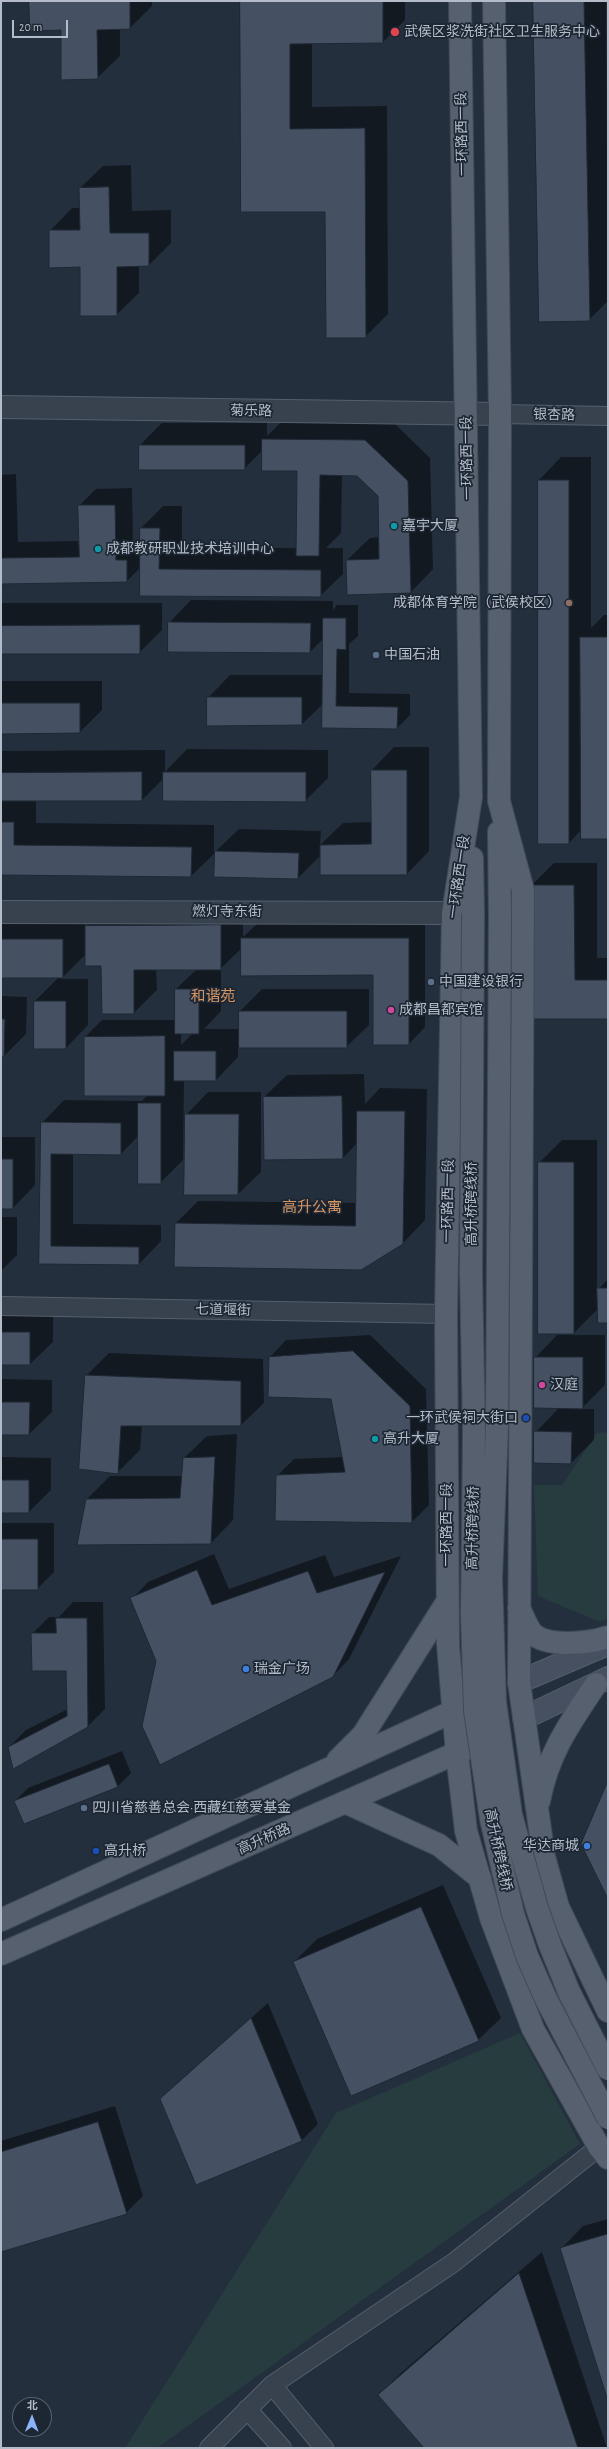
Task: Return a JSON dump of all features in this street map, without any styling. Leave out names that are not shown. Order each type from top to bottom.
[{"type":"main road","name":"一环路西一段","points":[[460,1],[467,414],[471,797],[463,913],[446,1314],[448,1644],[455,1711],[457,1754],[466,1831],[491,1918],[533,2029],[603,2152]]},
{"type":"main road","points":[[494,1],[500,414],[499,801],[523,890],[522,1318],[518,1606],[519,1682],[544,1857],[558,1907],[608,2011]]},
{"type":"main road","name":"高升桥跨线桥","points":[[499,801],[500,916],[497,1427],[491,1578],[495,1702],[511,1815],[538,1908],[550,1945],[569,1992],[608,2070]]},
{"type":"main road","name":"高升桥跨线桥","points":[[463,913],[474,1432],[472,1614],[475,1711],[490,1819],[513,1914],[527,1956],[545,1997],[608,2118]]},
{"type":"main road","points":[[326,1771],[363,1735],[447,1602]]},
{"type":"main road","points":[[518,1606],[532,1633],[546,1641],[569,1643],[608,1637]]},
{"type":"main road","points":[[1,1920],[455,1711],[608,1644]]},
{"type":"main road","points":[[524,1718],[602,1681]]},
{"type":"main road","points":[[537,1814],[542,1783],[553,1751],[602,1681]]},
{"type":"main road","name":"高升桥路","points":[[1,1954],[457,1754],[524,1718]]},
{"type":"main road","points":[[348,1803],[439,1845],[480,1878]]},
{"type":"street","name":"菊乐路","points":[[1,407],[500,414]]},
{"type":"street","name":"银杏路","points":[[500,414],[608,416]]},
{"type":"street","name":"燃灯寺东街","points":[[1,912],[463,913]]},
{"type":"street","name":"七道堰街","points":[[1,1306],[446,1314]]},
{"type":"street","points":[[209,2448],[272,2385],[453,2263],[603,2152]]},
{"type":"street","points":[[272,2385],[324,2448]]},
{"type":"street","points":[[247,2410],[282,2448]]},
{"type":"green space","points":[[608,1432],[608,1618],[600,1622],[538,1596],[534,1485],[562,1485],[597,1433]]},
{"type":"green space","points":[[520,2033],[580,2144],[157,2448],[125,2448],[336,2113]]},
{"type":"building","points":[[29,1],[130,1],[130,29],[97,30],[98,79],[61,80],[61,30],[30,31]]},
{"type":"building","points":[[240,1],[383,1],[383,43],[290,44],[290,129],[365,128],[366,338],[326,338],[325,212],[241,212]]},
{"type":"building","points":[[533,1],[584,1],[590,321],[539,322]]},
{"type":"building","points":[[109,187],[110,233],[149,233],[149,266],[117,267],[117,316],[80,316],[80,267],[49,268],[49,230],[80,230],[79,188]]},
{"type":"building","name":"嘉宇大厦","points":[[262,439],[365,440],[408,481],[411,593],[347,595],[346,560],[379,559],[378,496],[357,476],[320,475],[319,556],[296,556],[297,471],[262,471]]},
{"type":"building","points":[[139,445],[245,445],[245,470],[139,470]]},
{"type":"building","points":[[538,480],[569,480],[569,844],[538,844]]},
{"type":"building","name":"成都教研职业技术培训中心","points":[[78,505],[115,505],[116,560],[127,560],[127,582],[1,584],[1,558],[79,557]]},
{"type":"building","points":[[140,528],[160,528],[159,569],[321,570],[321,597],[140,596]]},
{"type":"building","points":[[323,618],[346,618],[346,650],[337,649],[336,706],[398,707],[397,729],[322,728]]},
{"type":"building","points":[[168,622],[311,623],[310,653],[168,652]]},
{"type":"building","points":[[140,625],[140,654],[1,654],[1,626]]},
{"type":"building","points":[[580,637],[608,637],[608,839],[581,839]]},
{"type":"building","points":[[207,697],[302,697],[302,725],[207,726]]},
{"type":"building","points":[[1,703],[80,703],[80,733],[1,734]]},
{"type":"building","points":[[371,770],[407,770],[407,875],[320,875],[320,845],[371,844]]},
{"type":"building","points":[[142,772],[142,801],[1,801],[1,773]]},
{"type":"building","points":[[163,772],[306,772],[306,802],[163,801]]},
{"type":"building","points":[[1,822],[14,822],[14,845],[192,847],[191,877],[1,875]]},
{"type":"building","points":[[215,851],[299,853],[298,879],[214,877]]},
{"type":"building","points":[[530,885],[574,885],[575,980],[608,980],[608,1019],[531,1019]]},
{"type":"building","points":[[221,925],[221,970],[134,970],[134,1014],[102,1014],[101,966],[85,966],[85,926]]},
{"type":"building","name":"成都昌都宾馆","points":[[241,938],[409,938],[409,1045],[373,1045],[373,975],[241,976]]},
{"type":"building","points":[[1,939],[63,939],[63,978],[1,978]]},
{"type":"building","points":[[175,989],[199,989],[199,1034],[175,1034]]},
{"type":"building","points":[[34,1001],[66,1001],[66,1049],[34,1049]]},
{"type":"building","points":[[239,1011],[347,1011],[347,1048],[239,1048]]},
{"type":"building","points":[[1,1019],[5,1019],[4,1057],[1,1057]]},
{"type":"building","points":[[165,1036],[165,1096],[84,1096],[84,1037]]},
{"type":"building","points":[[174,1051],[216,1051],[216,1081],[174,1081]]},
{"type":"building","points":[[342,1096],[343,1159],[264,1160],[263,1097]]},
{"type":"building","points":[[138,1103],[161,1103],[161,1184],[138,1184]]},
{"type":"building","points":[[357,1111],[405,1111],[403,1244],[361,1270],[174,1267],[175,1223],[355,1226]]},
{"type":"building","points":[[185,1114],[239,1114],[238,1195],[184,1195]]},
{"type":"building","points":[[41,1122],[121,1123],[121,1155],[51,1154],[51,1246],[139,1247],[139,1265],[39,1264]]},
{"type":"building","points":[[1,1159],[13,1159],[13,1209],[1,1209]]},
{"type":"building","points":[[538,1162],[574,1162],[574,1334],[538,1334]]},
{"type":"building","points":[[597,1288],[608,1288],[608,1323],[598,1323]]},
{"type":"building","points":[[1,1332],[30,1332],[30,1365],[1,1365]]},
{"type":"building","name":"高升大厦","points":[[353,1351],[410,1406],[412,1523],[275,1521],[276,1475],[345,1472],[331,1399],[268,1397],[269,1357]]},
{"type":"building","points":[[534,1357],[583,1357],[583,1409],[534,1408]]},
{"type":"building","points":[[85,1375],[241,1381],[241,1426],[121,1426],[118,1474],[79,1469]]},
{"type":"building","points":[[1,1402],[30,1402],[29,1435],[1,1435]]},
{"type":"building","points":[[534,1431],[572,1432],[571,1464],[534,1463]]},
{"type":"building","points":[[215,1457],[211,1544],[77,1545],[86,1499],[180,1498],[183,1458]]},
{"type":"building","points":[[1,1480],[29,1480],[29,1513],[1,1513]]},
{"type":"building","points":[[1,1539],[38,1539],[38,1590],[1,1590]]},
{"type":"building","name":"瑞金广场","points":[[197,1570],[212,1605],[308,1571],[317,1593],[385,1572],[333,1677],[160,1765],[142,1726],[156,1661],[130,1598]]},
{"type":"building","points":[[56,1618],[87,1618],[88,1727],[13,1769],[8,1747],[67,1716],[66,1671],[32,1671],[31,1633],[56,1633]]},
{"type":"building","points":[[109,1764],[118,1787],[24,1824],[14,1801]]},
{"type":"building","points":[[608,1781],[608,1899],[581,1844]]},
{"type":"building","points":[[421,1907],[479,2041],[351,2096],[293,1962]]},
{"type":"building","points":[[251,2018],[302,2141],[196,2185],[160,2099]]},
{"type":"building","points":[[98,2122],[127,2214],[1,2252],[1,2152]]},
{"type":"building","points":[[608,2234],[608,2401],[560,2248]]},
{"type":"building","points":[[519,2273],[578,2448],[424,2448],[378,2395]]},
{"type":"place","name":"武侯区浆洗街社区卫生服务中心","points":[[395,32]]},
{"type":"place","name":"嘉宇大厦","points":[[394,526]]},
{"type":"place","name":"成都教研职业技术培训中心","points":[[98,549]]},
{"type":"place","name":"成都体育学院（武侯校区）","points":[[569,603]]},
{"type":"place","name":"中国石油","points":[[376,655]]},
{"type":"place","name":"中国建设银行","points":[[431,982]]},
{"type":"place","name":"成都昌都宾馆","points":[[391,1010]]},
{"type":"place","name":"汉庭","points":[[542,1385]]},
{"type":"place","name":"一环武侯祠大街口","points":[[526,1418]]},
{"type":"place","name":"高升大厦","points":[[375,1439]]},
{"type":"place","name":"瑞金广场","points":[[246,1669]]},
{"type":"place","name":"四川省慈善总会·西藏红慈爱基金","points":[[84,1808]]},
{"type":"place","name":"华达商城","points":[[587,1846]]},
{"type":"place","name":"高升桥","points":[[96,1851]]},
{"type":"district","name":"和谐苑","points":[[213,996]]},
{"type":"district","name":"高升公寓","points":[[312,1207]]}]
